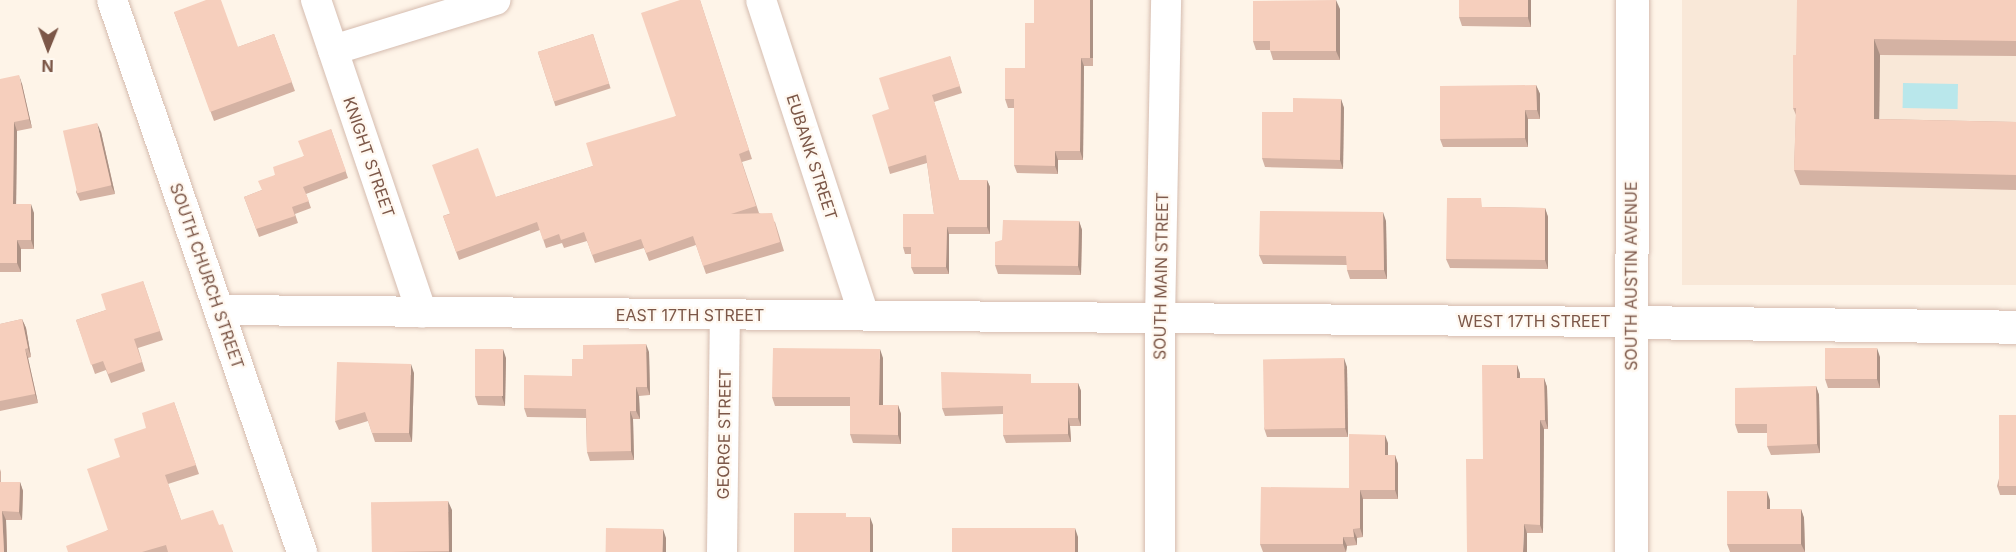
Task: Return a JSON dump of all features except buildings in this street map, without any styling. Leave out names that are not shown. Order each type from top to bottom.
[{"type":"main road","name":"SOUTH AUSTIN AVENUE","points":[[1631,552],[1632,0]]},
{"type":"main road","name":"WEST 17TH STREET","points":[[1630,322],[2016,327]]},
{"type":"street","name":"SOUTH CHURCH STREET","points":[[112,0],[302,552]]},
{"type":"street","name":"KNIGHT STREET","points":[[316,0],[422,313]]},
{"type":"street","points":[[333,50],[496,0]]},
{"type":"street","name":"EUBANK STREET","points":[[761,0],[864,315]]},
{"type":"street","name":"SOUTH MAIN STREET","points":[[1160,552],[1160,319],[1166,0]]},
{"type":"street","name":"EAST 17TH STREET","points":[[219,310],[1160,319]]},
{"type":"street","name":"GEORGE STREET","points":[[722,552],[725,316]]},
{"type":"street","name":"WEST 17TH STREET","points":[[1160,319],[1630,322]]},
{"type":"shaded area","points":[[1682,0],[2016,0],[2016,285],[1682,285]]},
{"type":"water","points":[[1903,83],[1958,84],[1958,109],[1903,108]]}]
